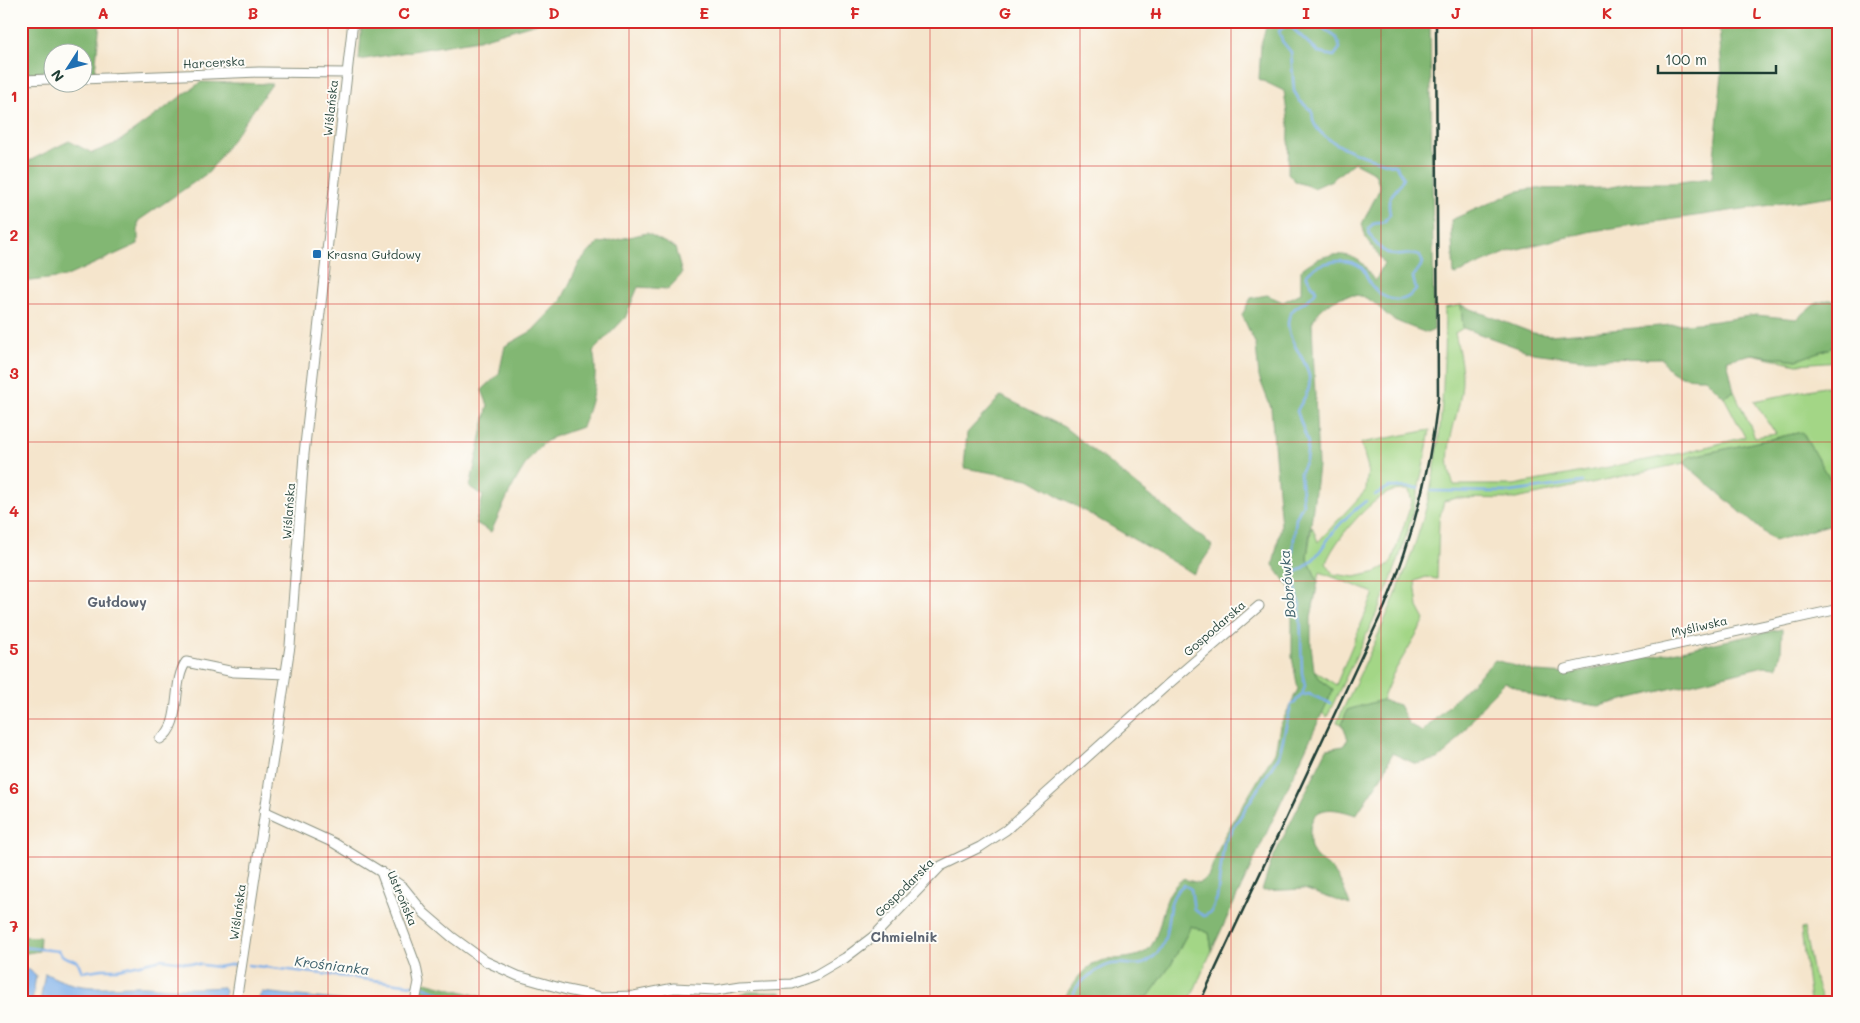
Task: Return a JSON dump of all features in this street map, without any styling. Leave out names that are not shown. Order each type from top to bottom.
[{"type":"street","name":"Wiślańska","points":[[236,1002],[293,620],[304,454],[353,21]]},
{"type":"street","name":"Harcerska","points":[[92,79],[260,72],[347,73]]},
{"type":"street","points":[[21,80],[42,80]]},
{"type":"street","name":"Gospodarska","points":[[381,872],[402,887],[424,913],[452,937],[485,961],[518,976],[567,990],[601,997],[626,996],[674,988],[716,990],[741,986],[792,984],[845,958],[874,936],[941,866],[980,847],[1006,830],[1166,686],[1259,606]]},
{"type":"street","name":"Myśliwska","points":[[1565,669],[1839,608]]},
{"type":"street","points":[[160,739],[170,730],[180,675],[186,662],[234,672],[286,674]]},
{"type":"street","name":"Ustrońska","points":[[264,811],[334,843],[381,872],[397,911],[418,986],[415,1002]]},
{"type":"green space","points":[[21,21],[100,21],[95,72],[92,72],[92,42],[42,42],[42,73],[21,74]]},
{"type":"green space","points":[[362,21],[543,21],[478,40],[359,60]]},
{"type":"green space","points":[[1268,21],[1430,21],[1434,330],[1427,333],[1394,320],[1370,300],[1359,295],[1351,295],[1334,300],[1321,310],[1312,323],[1318,466],[1307,557],[1318,582],[1311,617],[1311,645],[1314,670],[1319,679],[1333,690],[1212,950],[1209,933],[1191,926],[1171,965],[1148,997],[1114,999],[1108,1002],[1062,1002],[1078,977],[1089,967],[1101,961],[1128,958],[1147,951],[1155,938],[1166,901],[1176,885],[1183,879],[1199,883],[1208,877],[1223,838],[1275,752],[1280,726],[1298,689],[1292,657],[1292,591],[1273,565],[1281,526],[1271,408],[1259,377],[1256,345],[1242,315],[1251,298],[1267,295],[1283,302],[1301,293],[1301,270],[1322,258],[1346,255],[1354,258],[1363,264],[1375,282],[1384,263],[1366,238],[1362,224],[1380,188],[1375,173],[1354,162],[1332,180],[1314,188],[1296,182],[1288,173],[1289,127],[1284,91],[1259,79],[1261,44]]},
{"type":"green space","points":[[1661,21],[1839,21],[1839,195],[1592,231],[1510,251],[1454,275],[1451,220],[1515,192],[1528,189],[1606,188],[1632,183],[1672,183],[1712,178],[1722,74],[1719,25],[1654,27]]},
{"type":"green space","points":[[201,82],[272,84],[209,172],[138,221],[138,244],[65,277],[21,282],[21,165],[69,141],[92,153],[117,143]]},
{"type":"green space","points":[[647,233],[675,248],[682,274],[668,289],[638,287],[625,318],[593,351],[595,361],[594,390],[582,427],[552,438],[533,454],[516,480],[491,532],[476,523],[483,496],[470,487],[488,405],[482,390],[499,374],[505,346],[532,331],[561,301],[580,262],[597,244]]},
{"type":"green space","points":[[1828,300],[1839,301],[1839,345],[1797,360],[1752,354],[1727,360],[1734,391],[1724,397],[1705,378],[1691,378],[1674,373],[1662,358],[1580,359],[1533,353],[1463,328],[1461,305],[1533,333],[1550,335],[1709,322],[1756,315],[1797,319],[1815,304]]},
{"type":"green space","points":[[1461,305],[1463,328],[1455,333],[1460,356],[1461,392],[1452,432],[1449,459],[1454,485],[1514,485],[1683,453],[1745,437],[1724,397],[1734,391],[1755,437],[1776,434],[1754,401],[1839,384],[1839,489],[1824,470],[1802,432],[1689,457],[1684,463],[1516,499],[1457,498],[1444,501],[1439,520],[1437,579],[1426,577],[1415,581],[1418,607],[1425,620],[1393,674],[1382,700],[1347,710],[1342,724],[1337,722],[1395,597],[1423,519],[1435,467],[1441,415],[1445,308]]},
{"type":"green space","points":[[1839,345],[1839,361],[1797,364],[1752,354],[1797,360]]},
{"type":"green space","points":[[1001,396],[1064,427],[1213,546],[1194,574],[1029,479],[964,468],[967,433]]},
{"type":"green space","points":[[1430,430],[1414,509],[1403,547],[1389,585],[1327,717],[1322,713],[1333,690],[1319,679],[1314,670],[1336,685],[1374,593],[1320,572],[1318,582],[1307,557],[1312,526],[1318,542],[1366,490],[1368,468],[1361,443]],"holes":[[[1409,490],[1412,502],[1391,563],[1377,572],[1355,577],[1333,574],[1326,563],[1330,554],[1344,533],[1364,511],[1384,495],[1393,491]]]},
{"type":"green space","points":[[1802,432],[1824,470],[1839,489],[1839,522],[1774,541],[1684,463],[1689,457]]},
{"type":"green space","points":[[1782,629],[1781,653],[1777,667],[1764,666],[1599,706],[1537,697],[1505,682],[1487,700],[1450,749],[1438,759],[1416,764],[1392,753],[1385,771],[1356,815],[1342,811],[1327,810],[1321,811],[1312,820],[1310,841],[1312,850],[1337,876],[1350,905],[1304,889],[1262,891],[1271,862],[1327,749],[1343,746],[1348,739],[1342,724],[1347,710],[1382,700],[1399,705],[1409,724],[1422,732],[1495,660],[1536,672],[1568,674]]},
{"type":"green space","points":[[1191,926],[1209,933],[1212,950],[1189,1002],[1108,1002],[1114,999],[1148,997],[1171,965]]},
{"type":"green space","points":[[1804,928],[1812,969],[1823,1002],[1810,1002],[1801,929]]},
{"type":"green space","points":[[21,936],[40,937],[39,951],[21,954]]},
{"type":"green space","points":[[422,981],[487,998],[495,1002],[419,1002]]},
{"type":"green space","points":[[748,992],[781,992],[791,1002],[720,1002]]},
{"type":"water","points":[[21,969],[28,969],[36,975],[32,1002],[21,1002]]},
{"type":"water","points":[[45,973],[59,980],[83,986],[222,987],[225,991],[223,1002],[40,1002]]},
{"type":"water","points":[[262,992],[355,1002],[257,1002]]},
{"type":"waterway","name":"Bobrówka","points":[[1071,1002],[1077,987],[1103,967],[1119,963],[1141,964],[1158,952],[1166,935],[1172,899],[1184,885],[1191,889],[1194,910],[1204,916],[1211,912],[1217,898],[1224,842],[1279,756],[1291,705],[1302,695],[1305,685],[1302,673],[1300,606],[1294,581],[1292,559],[1296,518],[1303,504],[1300,473],[1306,460],[1308,443],[1297,411],[1306,396],[1309,378],[1307,369],[1290,335],[1288,326],[1291,312],[1310,298],[1316,291],[1306,275],[1311,270],[1324,264],[1341,261],[1349,262],[1362,268],[1368,281],[1381,294],[1387,298],[1399,300],[1411,295],[1416,290],[1413,277],[1423,263],[1420,256],[1412,254],[1396,255],[1386,252],[1375,242],[1368,229],[1373,224],[1384,222],[1390,214],[1389,201],[1403,177],[1396,166],[1350,150],[1328,138],[1319,131],[1314,123],[1312,111],[1300,101],[1294,91],[1291,52],[1282,41],[1279,31],[1288,24],[1319,53],[1334,56],[1340,48],[1337,38],[1313,21]]},
{"type":"waterway","points":[[1432,491],[1511,492],[1582,482]]},
{"type":"waterway","points":[[1375,495],[1389,487],[1418,488]]},
{"type":"waterway","points":[[1294,573],[1307,565],[1317,555],[1337,527],[1366,501]]},
{"type":"waterway","points":[[1303,695],[1309,694],[1330,703]]},
{"type":"waterway","name":"Krośnianka","points":[[21,947],[59,951],[63,956],[78,962],[82,972],[118,969],[162,959],[217,967],[236,964]]},
{"type":"waterway","name":"Krośnianka","points":[[248,965],[413,985]]},
{"type":"waterway","name":"Krośnianka","points":[[422,986],[465,1002]]},
{"type":"railway","points":[[1200,1002],[1385,606],[1404,555],[1419,504],[1435,425],[1438,398],[1436,21]]},
{"type":"place","name":"Krasna Gułdowy","points":[[317,254]]},
{"type":"district","name":"Gułdowy","points":[[117,601]]},
{"type":"district","name":"Chmielnik","points":[[904,936]]}]
